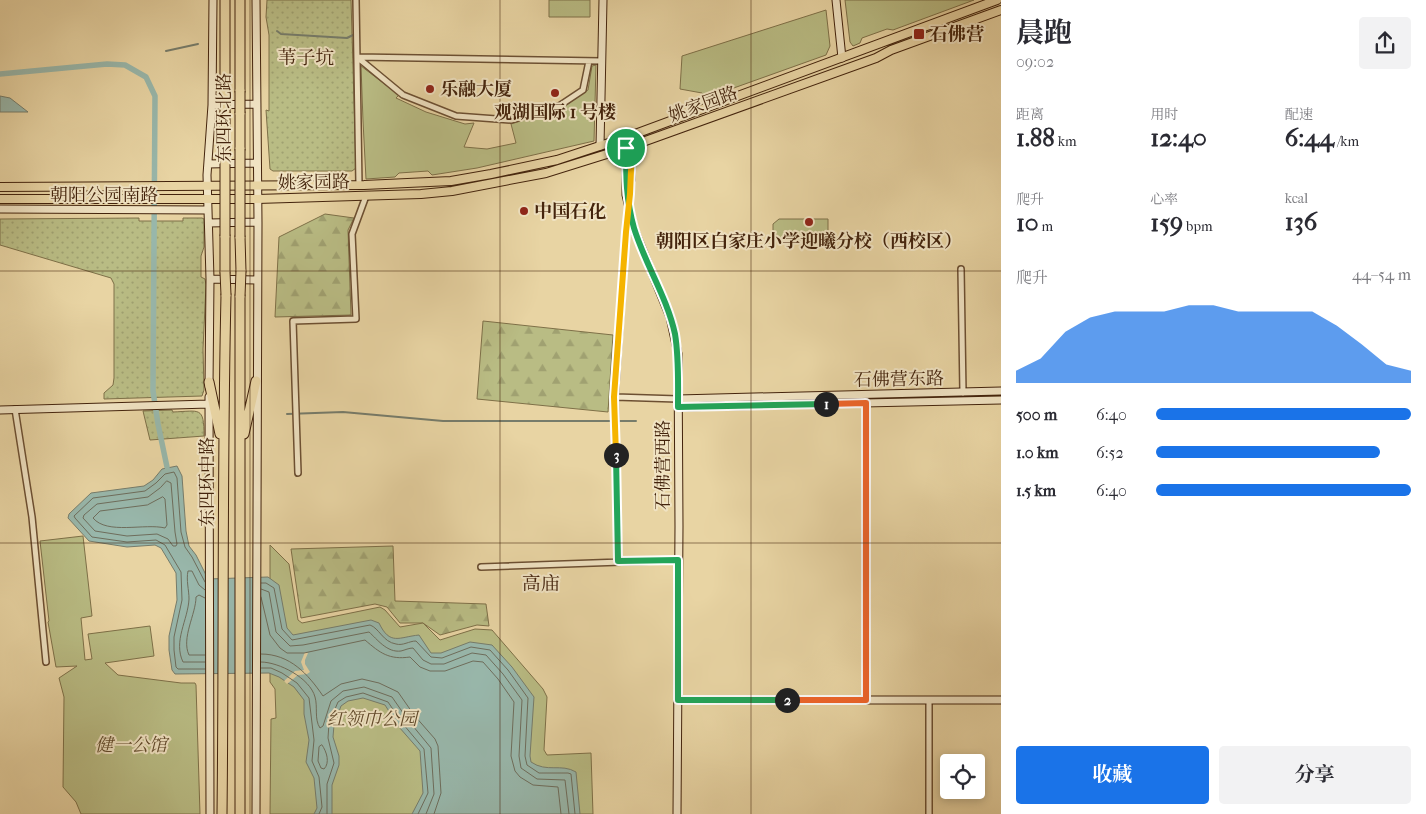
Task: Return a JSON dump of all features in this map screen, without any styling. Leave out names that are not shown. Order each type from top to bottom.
[{"type":"highway","name":"东四环北路","points":[[225,0],[225,149]]},
{"type":"highway","name":"东四环北路","points":[[240,0],[240,237]]},
{"type":"highway","name":"东四环中路","points":[[222,814],[223,449],[226,295],[225,149]]},
{"type":"highway","name":"东四环中路","points":[[240,237],[240,814]]},
{"type":"highway","points":[[240,449],[256,381]]},
{"type":"highway","points":[[209,382],[223,449]]},
{"type":"main road","name":"姚家园路","points":[[208,187],[359,185],[451,181],[557,160],[842,58],[997,0]]},
{"type":"main road","name":"姚家园路","points":[[207,199],[421,194],[494,184],[546,173],[629,147],[876,58],[891,50],[1001,10]]},
{"type":"main road","name":"朝阳公园南路","points":[[0,187],[208,187]]},
{"type":"main road","name":"朝阳公园南路","points":[[0,199],[207,199]]},
{"type":"street","name":"东四环北路","points":[[207,199],[212,105],[213,0]]},
{"type":"street","name":"东四环北路","points":[[256,0],[257,199]]},
{"type":"street","points":[[356,0],[359,185]]},
{"type":"street","points":[[600,146],[603,0]]},
{"type":"street","points":[[836,0],[842,58]]},
{"type":"street","points":[[357,57],[601,61]]},
{"type":"street","points":[[357,57],[403,94],[456,116],[511,120],[559,106],[583,90],[589,61]]},
{"type":"street","points":[[212,105],[257,104]]},
{"type":"street","name":"石佛营西路","points":[[629,147],[626,196],[634,229],[670,317],[678,354],[677,814]]},
{"type":"street","points":[[208,164],[257,163]]},
{"type":"street","points":[[298,473],[292,321],[356,319],[352,234],[366,196]]},
{"type":"street","name":"东四环中路","points":[[207,199],[210,279],[210,814]]},
{"type":"street","points":[[256,814],[257,199]]},
{"type":"street","points":[[618,561],[614,397],[629,208]]},
{"type":"street","name":"朝阳公园南路","points":[[0,209],[208,210]]},
{"type":"street","points":[[208,223],[258,222]]},
{"type":"street","points":[[961,269],[963,393]]},
{"type":"street","points":[[210,279],[258,280]]},
{"type":"street","name":"石佛营东路","points":[[678,403],[1001,392]]},
{"type":"street","points":[[614,397],[678,403]]},
{"type":"street","name":"石佛营东路","points":[[678,403],[866,403],[1001,400]]},
{"type":"street","points":[[866,403],[866,700]]},
{"type":"street","points":[[0,410],[209,404]]},
{"type":"street","points":[[14,409],[32,517],[46,662]]},
{"type":"street","points":[[481,567],[678,560]]},
{"type":"street","points":[[678,700],[1001,700]]},
{"type":"street","points":[[929,700],[929,814]]},
{"type":"green space","points":[[267,0],[351,0],[356,168],[352,171],[273,171],[270,169],[266,110],[269,111]]},
{"type":"green space","points":[[549,0],[590,0],[590,17],[549,17]]},
{"type":"green space","points":[[845,0],[974,0],[893,30],[887,29],[862,38],[860,43],[853,46],[850,42]]},
{"type":"green space","points":[[826,10],[830,46],[826,55],[703,99],[702,93],[680,89],[682,56]]},
{"type":"green space","points":[[596,65],[594,141],[477,168],[432,175],[428,171],[399,173],[395,177],[366,179],[361,66],[399,95],[396,98],[426,112],[465,124],[474,123],[464,147],[487,149],[516,143],[511,124],[562,108],[588,90],[592,66]]},
{"type":"green space","points":[[325,214],[354,218],[348,230],[351,315],[275,317],[279,237]]},
{"type":"green space","points":[[139,218],[139,221],[183,221],[183,218],[204,219],[201,277],[205,279],[206,285],[203,349],[204,390],[202,396],[104,399],[104,393],[113,385],[114,378],[114,284],[111,278],[0,245],[0,219]]},
{"type":"green space","points":[[779,219],[828,219],[828,230],[819,240],[783,240],[773,232],[773,224]]},
{"type":"green space","points":[[483,321],[613,335],[608,412],[477,399]]},
{"type":"green space","points":[[172,410],[173,412],[199,412],[203,419],[204,436],[150,440],[143,411]]},
{"type":"green space","name":"健一公馆","points":[[83,536],[92,616],[81,618],[85,660],[92,659],[88,634],[150,626],[154,656],[105,663],[118,675],[195,683],[196,685],[200,814],[81,814],[76,802],[63,787],[64,697],[59,678],[77,666],[56,667],[48,622],[40,541]]},
{"type":"green space","name":"红领巾公园","points":[[270,545],[289,564],[298,620],[302,623],[380,607],[400,627],[423,623],[440,640],[475,629],[492,630],[543,689],[547,697],[544,750],[547,755],[591,753],[593,814],[270,814],[271,719],[276,718],[275,689],[270,682]]},
{"type":"green space","points":[[393,546],[395,601],[486,604],[489,626],[477,625],[440,635],[423,623],[400,623],[387,607],[375,604],[301,618],[291,549]]},
{"type":"water","points":[[0,96],[10,98],[28,112],[0,112]]},
{"type":"water","name":"红领巾公园","points":[[177,466],[182,476],[189,546],[196,555],[208,579],[268,577],[279,585],[287,628],[293,635],[371,620],[379,623],[387,635],[391,637],[400,638],[419,635],[431,653],[441,653],[470,642],[492,645],[512,667],[534,697],[531,762],[543,767],[565,768],[576,772],[580,814],[412,814],[423,793],[420,751],[399,727],[385,705],[363,698],[348,701],[341,706],[334,725],[333,737],[339,756],[339,765],[332,785],[332,814],[314,814],[317,808],[314,778],[306,762],[309,740],[304,714],[304,700],[294,687],[269,673],[175,674],[172,670],[169,636],[177,600],[176,573],[161,548],[155,545],[127,547],[89,541],[68,518],[69,514],[91,493],[144,486],[153,480],[162,469]]},
{"type":"pier","points":[[305,652],[308,653],[305,664],[310,672],[298,675],[287,684],[284,681],[295,671],[304,670],[301,662]]},
{"type":"waterway","points":[[277,31],[281,34],[347,38],[353,35]]},
{"type":"waterway","points":[[166,51],[198,44]]},
{"type":"waterway","points":[[0,74],[107,64],[125,65],[146,77],[155,96],[153,391],[167,467]]},
{"type":"waterway","points":[[287,414],[343,412],[443,421],[636,421]]},
{"type":"place","name":"石佛营","points":[[919,34]]},
{"type":"place","name":"乐融大厦","points":[[430,89]]},
{"type":"place","name":"观湖国际 1 号楼","points":[[555,93]]},
{"type":"place","name":"中国石化","points":[[524,211]]},
{"type":"place","name":"朝阳区白家庄小学迎曦分校（西校区）","points":[[809,222]]},
{"type":"district","name":"苇子坑","points":[[306,57]]},
{"type":"district","name":"高庙","points":[[541,583]]},
{"type":"route","points":[[626,148],[626,196],[629,208],[634,229],[670,317],[674,334],[678,354],[678,407],[866,403],[866,700],[678,700],[678,560],[618,561],[614,397],[629,208],[632,146],[626,148]]}]
